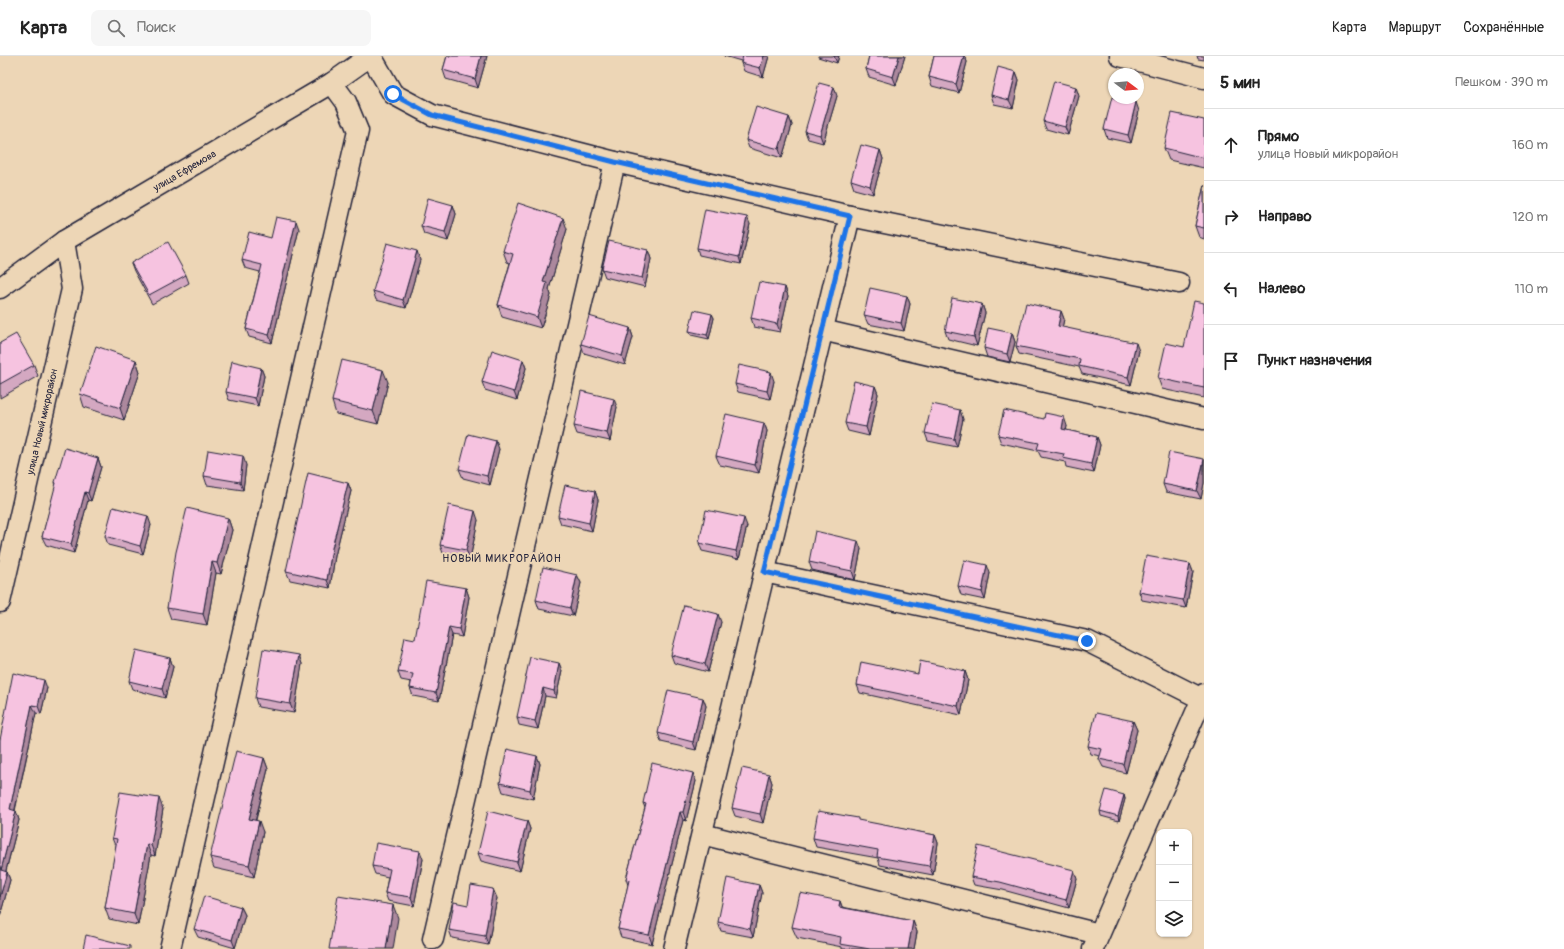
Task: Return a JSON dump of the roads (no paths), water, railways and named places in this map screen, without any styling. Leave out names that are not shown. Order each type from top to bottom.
[{"type":"street","name":"улица Ефремова","points":[[0,288],[64,241],[332,83],[371,56]]},
{"type":"street","points":[[371,56],[393,94],[432,115],[615,162],[850,216],[1179,283]]},
{"type":"street","points":[[1120,56],[1204,78]]},
{"type":"street","points":[[170,949],[358,131],[346,102],[332,83]]},
{"type":"street","points":[[432,939],[615,162]]},
{"type":"street","points":[[674,949],[850,216]]},
{"type":"street","name":"улица Новый микрорайон","points":[[0,602],[72,289],[64,241]]},
{"type":"street","points":[[822,330],[1204,419]]},
{"type":"street","points":[[702,834],[1096,941],[1203,697],[1087,641],[764,572]]},
{"type":"district","name":"НОВЫЙ МИКРОРАЙОН","points":[[502,558]]}]
